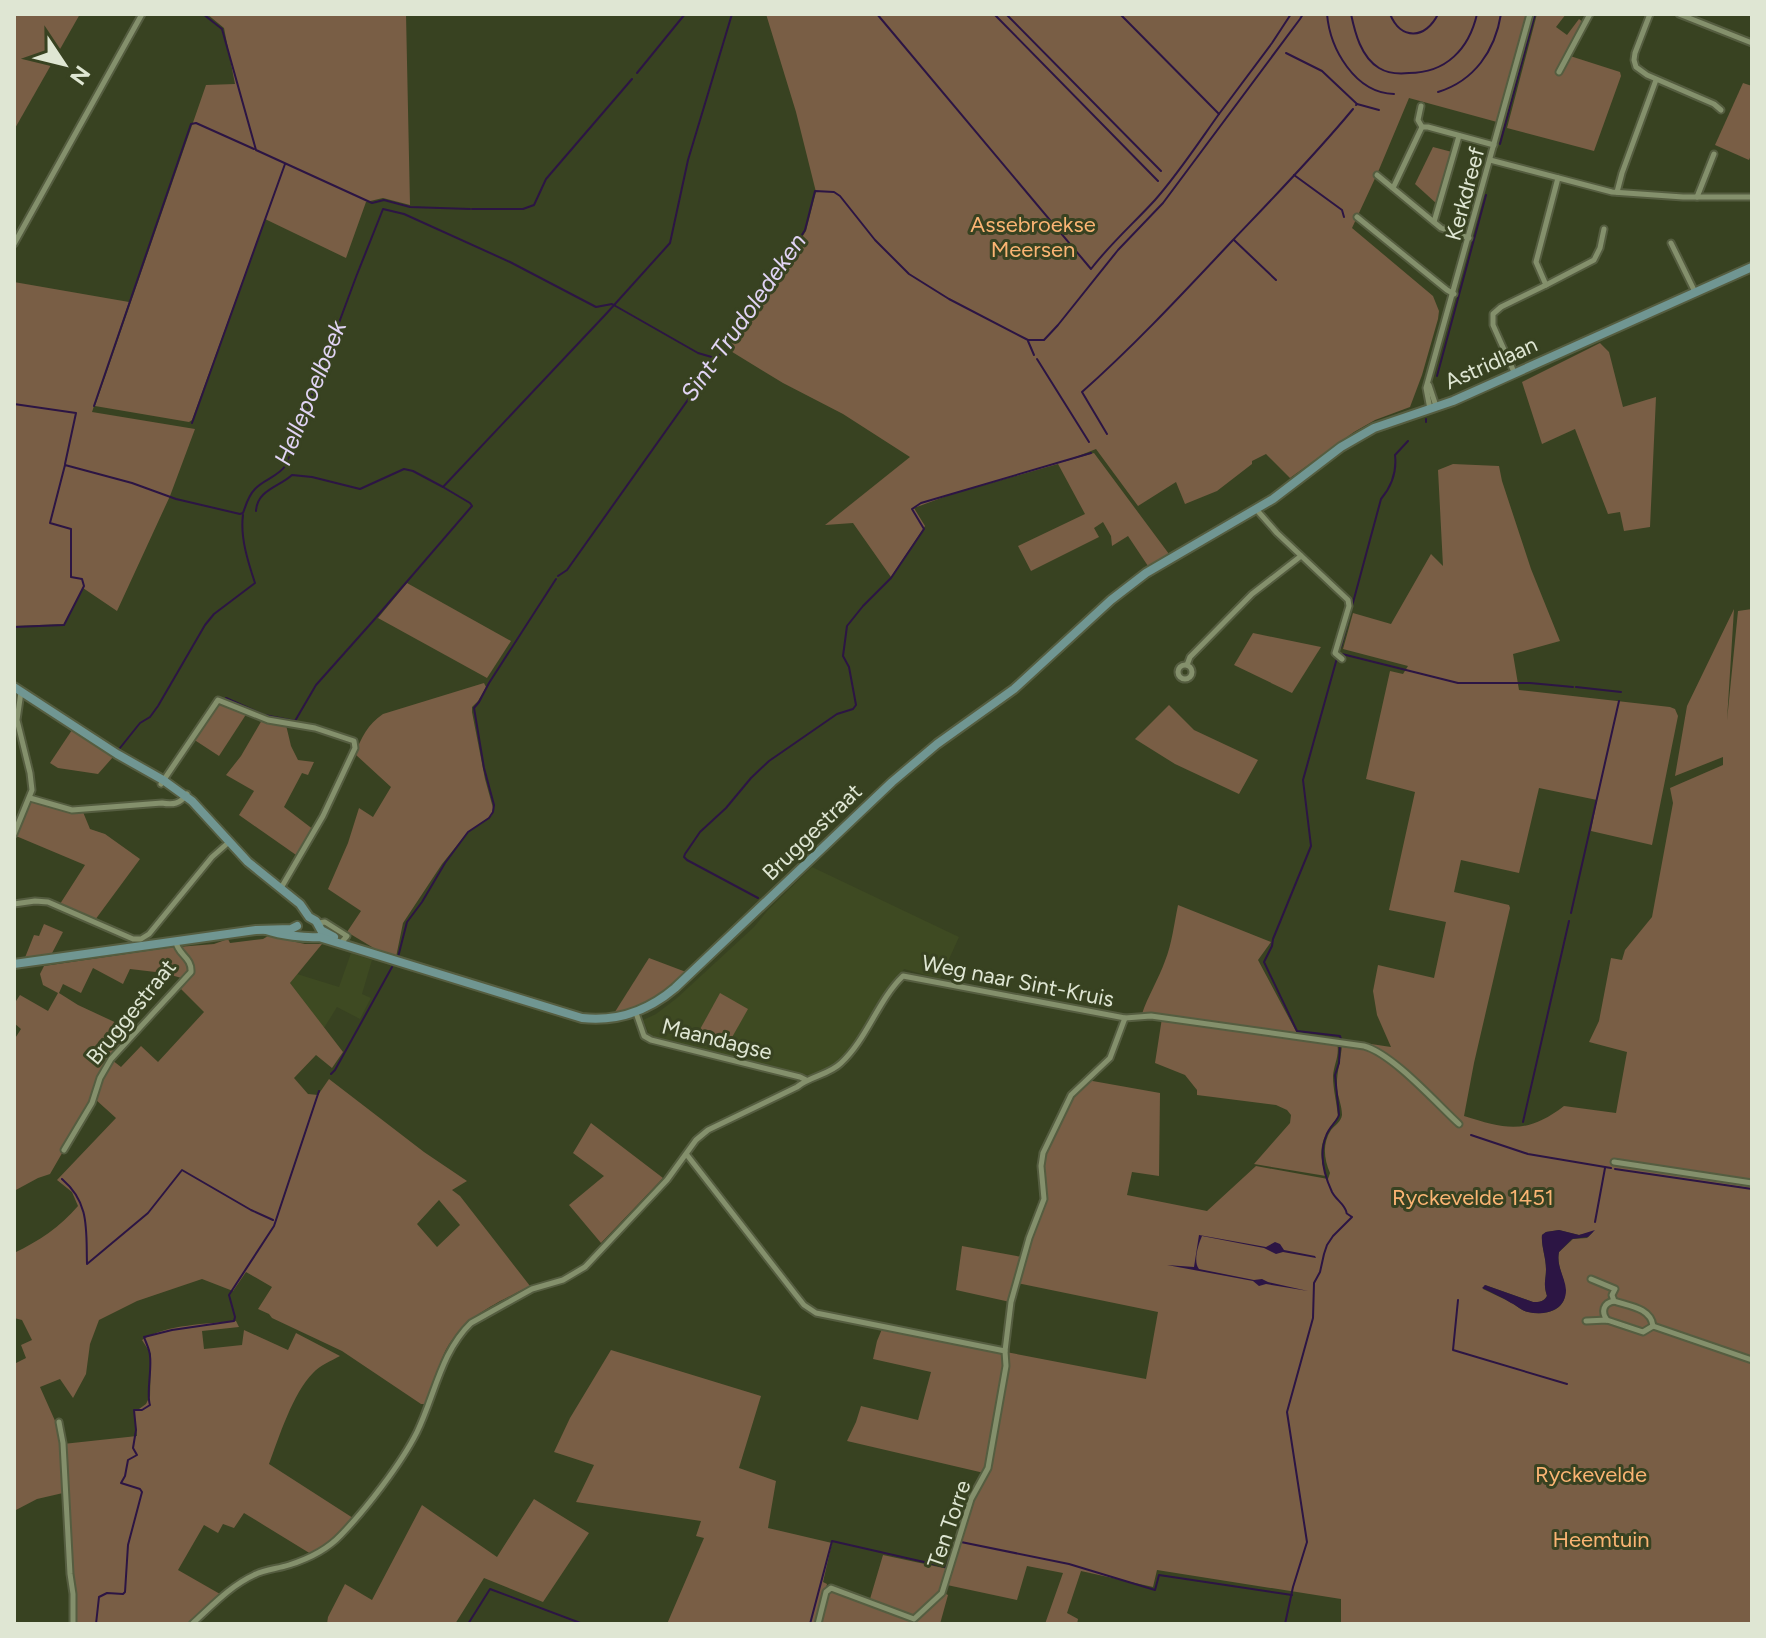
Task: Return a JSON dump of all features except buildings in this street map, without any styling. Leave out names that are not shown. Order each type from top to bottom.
[{"type":"main road","name":"Astridlaan","points":[[1256,509],[1361,435],[1515,373],[1752,267]]},
{"type":"main road","name":"Bruggestraat","points":[[14,964],[291,929],[302,924],[306,938],[317,929],[345,944],[568,1015],[596,1020],[636,1013],[675,988],[892,782],[937,744],[1023,682],[1126,587],[1159,564],[1256,509]]},
{"type":"main road","points":[[18,690],[186,796],[248,862],[300,904],[302,924],[317,929]]},
{"type":"street","points":[[14,244],[142,14]]},
{"type":"street","name":"Kerkdreef","points":[[1433,408],[1429,382],[1530,14]]},
{"type":"street","points":[[1559,72],[1588,14]]},
{"type":"street","points":[[1650,14],[1635,53],[1634,60],[1641,72],[1714,104],[1721,110]]},
{"type":"street","points":[[1679,14],[1752,43]]},
{"type":"street","points":[[1617,192],[1656,80]]},
{"type":"street","points":[[1421,106],[1418,120],[1422,127]]},
{"type":"street","points":[[1422,127],[1494,145]]},
{"type":"street","points":[[1393,188],[1422,127]]},
{"type":"street","points":[[1434,222],[1459,136]]},
{"type":"street","points":[[1697,197],[1714,154]]},
{"type":"street","points":[[1490,160],[1617,192],[1752,197]]},
{"type":"street","points":[[1377,175],[1446,231],[1469,238]]},
{"type":"street","points":[[1546,285],[1536,262],[1558,178]]},
{"type":"street","points":[[1357,217],[1454,294]]},
{"type":"street","points":[[1515,373],[1493,325],[1493,314],[1501,307],[1594,260],[1604,229]]},
{"type":"street","points":[[1671,243],[1695,292]]},
{"type":"street","points":[[1256,509],[1348,600],[1349,606],[1335,653],[1342,659]]},
{"type":"street","points":[[1187,665],[1190,657],[1252,594],[1302,556]]},
{"type":"street","points":[[14,834],[32,790],[17,720],[18,690]]},
{"type":"street","points":[[162,782],[218,700],[263,718],[315,728],[356,743],[330,803],[280,888]]},
{"type":"street","points":[[30,798],[72,810],[172,805],[186,796]]},
{"type":"street","points":[[14,904],[48,902],[133,939],[141,939],[149,934],[212,857],[230,842]]},
{"type":"street","points":[[317,929],[325,922],[347,936],[345,944]]},
{"type":"street","name":"Bruggestraat","points":[[64,1150],[92,1103],[100,1078],[111,1059],[191,972],[191,962],[176,942]]},
{"type":"street","name":"Weg naar Sint-Kruis","points":[[192,1624],[245,1580],[260,1572],[312,1556],[341,1535],[408,1448],[434,1394],[446,1357],[471,1323],[532,1289],[563,1280],[585,1267],[667,1180],[696,1140],[708,1130],[840,1064],[903,976],[1125,1018],[1151,1016],[1370,1048],[1393,1063],[1459,1124]]},
{"type":"street","name":"Maandagse","points":[[636,1013],[644,1036],[651,1040],[806,1080]]},
{"type":"street","name":"Ten Torre","points":[[818,1624],[828,1589],[831,1588],[914,1619],[942,1593],[971,1499],[988,1468],[1006,1366],[1010,1310],[1029,1238],[1044,1199],[1041,1166],[1045,1146],[1071,1095],[1110,1058],[1125,1018]]},
{"type":"street","points":[[687,1155],[811,1311],[1005,1351]]},
{"type":"street","points":[[1614,1162],[1752,1183]]},
{"type":"street","points":[[1591,1279],[1615,1289],[1612,1295],[1614,1301]]},
{"type":"street","points":[[1607,1320],[1603,1308],[1614,1301],[1647,1313],[1653,1326]]},
{"type":"street","points":[[1586,1321],[1607,1320],[1638,1331],[1647,1331],[1653,1326]]},
{"type":"street","points":[[1653,1326],[1752,1360]]},
{"type":"street","points":[[59,1422],[74,1599],[73,1624]]},
{"type":"shaded area","points":[[812,867],[959,937],[940,979],[904,969],[849,1052],[834,1067],[814,1076],[650,1036],[643,1020],[677,998],[754,927]]},
{"type":"shaded area","points":[[351,953],[372,960],[362,994],[371,998],[360,1019],[337,1007],[324,1028],[290,983],[297,974],[339,987]]},
{"type":"shaded area","points":[[1559,1230],[1579,1235],[1595,1230],[1588,1237],[1572,1239],[1559,1252],[1566,1290],[1558,1307],[1541,1313],[1528,1312],[1482,1288],[1485,1285],[1533,1302],[1544,1299],[1547,1296],[1542,1235]]},
{"type":"shaded area","points":[[1199,1235],[1266,1247],[1275,1242],[1284,1250],[1315,1256],[1276,1254],[1264,1248],[1202,1236],[1197,1253],[1199,1269],[1262,1279],[1308,1291],[1266,1284],[1259,1286],[1253,1281],[1167,1265],[1194,1267]]},
{"type":"green space","points":[[14,14],[80,14],[14,130]]},
{"type":"green space","points":[[207,14],[406,14],[410,205],[383,198],[366,202],[346,258],[265,219],[189,422],[95,406],[206,85],[235,84],[224,28]]},
{"type":"green space","name":"Assebroekse Meersen","points":[[766,14],[1526,14],[1497,122],[1409,98],[1352,228],[1433,296],[1439,311],[1410,407],[1354,432],[1290,478],[1266,454],[1252,461],[1217,491],[1185,504],[1176,482],[1138,506],[1096,449],[1063,462],[1094,453],[1169,554],[1148,566],[1128,536],[1112,546],[1111,536],[1103,522],[1094,528],[1099,537],[1031,571],[1018,546],[1085,514],[1058,464],[914,508],[925,526],[891,577],[853,523],[825,525],[910,457],[728,347],[806,231],[816,192]]},
{"type":"green space","points":[[1537,14],[1566,14],[1556,27],[1567,35],[1579,19],[1584,23],[1567,55],[1620,72],[1594,151],[1507,128]]},
{"type":"green space","points":[[1743,83],[1752,86],[1752,153],[1749,160],[1715,145]]},
{"type":"green space","points":[[1433,147],[1452,152],[1437,204],[1415,184]]},
{"type":"green space","points":[[14,282],[129,302],[92,412],[195,429],[170,496],[117,611],[83,588],[64,624],[14,626]]},
{"type":"green space","points":[[1600,343],[1609,352],[1623,407],[1656,397],[1650,527],[1624,531],[1620,512],[1608,514],[1575,429],[1542,444],[1522,382]]},
{"type":"green space","points":[[1453,464],[1499,466],[1531,569],[1560,641],[1513,654],[1519,690],[1670,707],[1675,709],[1678,716],[1652,845],[1591,831],[1597,800],[1539,788],[1519,873],[1461,860],[1454,892],[1509,905],[1510,908],[1464,1116],[1516,1127],[1538,1122],[1564,1106],[1616,1113],[1627,1052],[1589,1042],[1599,1021],[1611,958],[1622,960],[1625,950],[1652,917],[1673,803],[1670,788],[1723,765],[1723,757],[1675,776],[1687,706],[1734,609],[1727,720],[1738,611],[1752,609],[1752,1624],[1341,1624],[1341,1599],[1157,1570],[1153,1587],[1081,1571],[1067,1613],[1078,1619],[1077,1624],[1045,1624],[1063,1573],[1027,1566],[1017,1600],[947,1585],[944,1593],[948,1595],[940,1624],[819,1624],[826,1595],[831,1590],[911,1619],[917,1618],[942,1594],[913,1617],[870,1599],[883,1555],[948,1569],[954,1551],[958,1551],[971,1501],[989,1465],[1007,1365],[1006,1352],[1146,1379],[1158,1312],[1017,1283],[1044,1204],[1044,1152],[1070,1100],[1087,1080],[1160,1093],[1159,1176],[1132,1172],[1127,1195],[1207,1211],[1256,1166],[1328,1179],[1326,1141],[1342,1115],[1337,1083],[1342,1045],[1351,1041],[1391,1047],[1377,1015],[1373,991],[1378,965],[1434,978],[1446,922],[1389,910],[1415,792],[1366,779],[1390,671],[1403,674],[1408,666],[1343,649],[1353,613],[1391,624],[1431,554],[1443,566],[1438,470]],"holes":[[[1559,1230],[1579,1235],[1593,1232],[1587,1238],[1573,1239],[1559,1252],[1565,1297],[1554,1310],[1541,1313],[1526,1311],[1483,1289],[1485,1285],[1533,1302],[1543,1301],[1547,1296],[1542,1235]]]},
{"type":"green space","points":[[407,583],[511,641],[487,678],[378,618]]},
{"type":"green space","points":[[1253,633],[1321,647],[1292,693],[1234,665]]},
{"type":"green space","points":[[484,683],[486,687],[472,707],[472,712],[492,815],[466,834],[442,864],[403,923],[396,957],[347,932],[361,911],[328,889],[359,808],[373,817],[391,787],[355,754],[373,722],[383,714]]},
{"type":"green space","points":[[219,702],[247,713],[219,756],[193,739]]},
{"type":"green space","points":[[1169,705],[1194,730],[1258,760],[1239,794],[1175,764],[1135,739]]},
{"type":"green space","points":[[262,720],[286,725],[298,760],[314,762],[308,775],[302,773],[284,807],[314,830],[299,857],[239,815],[254,791],[226,775]]},
{"type":"green space","points":[[72,730],[113,757],[98,774],[58,768],[50,763]]},
{"type":"green space","points":[[32,800],[72,812],[83,812],[90,829],[105,834],[140,859],[95,920],[60,904],[85,865],[16,836]]},
{"type":"green space","points":[[1178,905],[1271,942],[1258,960],[1299,1037],[1337,1043],[1333,1076],[1338,1117],[1322,1145],[1326,1176],[1254,1164],[1290,1123],[1291,1115],[1287,1110],[1276,1105],[1197,1095],[1197,1090],[1185,1075],[1155,1063],[1162,1018],[1142,1014],[1167,954]]},
{"type":"green space","points":[[44,924],[63,932],[50,957],[24,960],[34,935],[39,936]]},
{"type":"green space","points":[[268,936],[305,944],[322,944],[290,983],[343,1052],[332,1068],[316,1055],[294,1078],[308,1094],[318,1095],[329,1079],[467,1181],[452,1190],[460,1196],[530,1286],[480,1314],[459,1332],[443,1356],[426,1404],[421,1404],[342,1351],[258,1309],[272,1287],[246,1272],[233,1291],[202,1279],[137,1301],[99,1320],[90,1344],[86,1374],[73,1398],[60,1379],[40,1387],[58,1423],[63,1444],[137,1436],[134,1409],[146,1404],[150,1396],[151,1354],[142,1340],[152,1335],[188,1326],[236,1321],[239,1327],[202,1331],[204,1349],[242,1345],[244,1330],[288,1350],[296,1333],[340,1356],[313,1373],[299,1392],[269,1464],[353,1518],[332,1542],[311,1554],[244,1513],[234,1528],[223,1524],[218,1533],[204,1525],[178,1570],[221,1596],[190,1624],[74,1624],[63,1493],[37,1499],[14,1511],[14,1364],[26,1358],[21,1345],[32,1340],[22,1320],[14,1318],[14,1253],[49,1233],[78,1206],[72,1192],[57,1180],[116,1118],[95,1099],[101,1077],[112,1060],[121,1067],[141,1046],[158,1062],[204,1012],[180,988],[194,969],[191,960],[178,947],[214,944],[228,939],[230,943]],"holes":[[[439,1200],[460,1225],[437,1247],[417,1224]]]},
{"type":"green space","points":[[174,947],[187,959],[191,968],[185,979],[130,969],[123,984],[93,968],[81,993],[63,984],[59,993],[136,1032],[104,1068],[94,1098],[50,1174],[14,1191],[14,1040],[21,1029],[14,1023],[14,1004],[20,995],[48,1011],[58,993],[43,985],[40,974],[44,966]]},
{"type":"green space","points":[[649,958],[686,972],[651,1001],[613,1015]]},
{"type":"green space","points":[[720,993],[748,1009],[726,1048],[698,1033]]},
{"type":"green space","points":[[591,1123],[663,1178],[601,1243],[569,1205],[604,1176],[573,1153]]},
{"type":"green space","points":[[962,1246],[1022,1257],[1010,1302],[956,1290]]},
{"type":"green space","points":[[882,1329],[1000,1352],[1004,1356],[984,1473],[847,1441],[861,1406],[918,1420],[931,1372],[873,1359]]},
{"type":"green space","points":[[611,1350],[761,1396],[739,1468],[776,1481],[768,1528],[832,1543],[823,1582],[827,1584],[817,1624],[667,1624],[704,1538],[696,1536],[701,1521],[576,1502],[594,1465],[554,1452],[570,1418]]},
{"type":"green space","points":[[534,1499],[589,1533],[543,1602],[484,1578],[455,1624],[327,1624],[345,1584],[372,1600],[422,1505],[497,1557]]},
{"type":"waterway","points":[[203,14],[222,29],[256,150],[372,203],[384,200],[410,207],[470,209]]},
{"type":"waterway","points":[[637,73],[685,14]]},
{"type":"waterway","points":[[256,511],[260,498],[292,475],[360,489],[404,469],[443,487],[670,243],[688,160],[732,14]]},
{"type":"waterway","points":[[877,14],[1091,269],[1164,190],[1219,114]]},
{"type":"waterway","points":[[994,14],[1158,181]]},
{"type":"waterway","points":[[1006,14],[1161,171]]},
{"type":"waterway","points":[[1120,14],[1219,114],[1291,14]]},
{"type":"waterway","name":"Sint-Trudoledeken","points":[[558,576],[567,570],[778,273],[805,230],[815,191],[834,192],[840,196],[875,240],[909,274],[949,299],[1028,340],[1044,340],[1118,250],[1163,203],[1303,14]]},
{"type":"waterway","points":[[1327,14],[1333,41],[1347,67],[1368,86],[1394,94]]},
{"type":"waterway","points":[[1351,14],[1357,37],[1368,58],[1382,70],[1401,73],[1422,72],[1445,64],[1462,48],[1477,14]]},
{"type":"waterway","points":[[1390,14],[1400,29],[1414,34],[1427,28],[1438,14]]},
{"type":"waterway","points":[[1438,92],[1462,80],[1481,63],[1494,40],[1501,14]]},
{"type":"waterway","name":"Sint-Trudoledeken","points":[[1500,144],[1535,14]]},
{"type":"waterway","points":[[1286,53],[1322,71],[1356,105]]},
{"type":"waterway","points":[[472,209],[523,209],[534,205],[546,179],[632,79]]},
{"type":"waterway","points":[[1357,104],[1379,110]]},
{"type":"waterway","points":[[1107,434],[1082,392],[1178,298],[1353,109]]},
{"type":"waterway","points":[[94,406],[191,124],[196,123],[254,149]]},
{"type":"waterway","points":[[192,423],[285,164]]},
{"type":"waterway","points":[[1294,175],[1342,210],[1344,217]]},
{"type":"waterway","name":"Sint-Trudoledeken","points":[[1437,376],[1486,195]]},
{"type":"waterway","name":"Hellepoelbeek","points":[[14,627],[64,625],[84,586],[82,579],[71,577],[71,529],[50,523],[65,465],[132,483],[176,499],[240,514],[255,489],[283,469],[383,209],[404,214],[510,262],[596,307],[612,304],[698,353],[715,358]]},
{"type":"waterway","points":[[1234,240],[1276,280]]},
{"type":"waterway","points":[[1028,341],[1034,355]]},
{"type":"waterway","points":[[1037,359],[1089,442]]},
{"type":"waterway","points":[[14,404],[76,413],[65,464]]},
{"type":"waterway","name":"Sint-Trudoledeken","points":[[1341,647],[1381,499],[1393,478],[1395,455],[1408,441]]},
{"type":"waterway","points":[[758,898],[687,860],[685,854],[700,832],[769,761],[837,714],[856,705],[849,667],[843,656],[847,626],[891,578],[924,529],[912,509],[921,503],[1091,453]]},
{"type":"waterway","points":[[226,698],[264,715],[295,721],[316,685],[472,506],[443,487]]},
{"type":"waterway","points":[[120,748],[158,706],[205,625],[214,614],[255,583],[247,558],[243,515]]},
{"type":"waterway","name":"Sint-Trudoledeken","points":[[398,957],[407,922],[445,863],[468,832],[493,812],[474,708],[556,579]]},
{"type":"waterway","points":[[1342,654],[1458,683],[1530,683],[1573,687]]},
{"type":"waterway","name":"Sint-Trudoledeken","points":[[1337,658],[1303,780],[1311,846],[1264,962],[1297,1031],[1340,1036],[1341,1039]]},
{"type":"waterway","points":[[1576,687],[1621,692]]},
{"type":"waterway","points":[[1571,913],[1619,701]]},
{"type":"waterway","points":[[1523,1122],[1569,921]]},
{"type":"waterway","name":"Sint-Trudoledeken","points":[[331,1074],[392,967]]},
{"type":"waterway","points":[[1285,1624],[1307,1542],[1287,1412],[1313,1318],[1314,1283],[1327,1245],[1352,1217],[1332,1192],[1323,1157],[1326,1136],[1339,1115],[1335,1075],[1340,1044]]},
{"type":"waterway","name":"Sint-Trudoledeken","points":[[96,1624],[99,1597],[107,1593],[125,1592],[128,1545],[142,1492],[121,1483],[128,1460],[137,1455],[133,1448],[136,1430],[134,1410],[150,1405],[150,1354],[144,1337],[234,1321],[229,1295],[274,1226],[319,1091]]},
{"type":"waterway","points":[[1471,1135],[1528,1154],[1611,1168]]},
{"type":"waterway","points":[[1595,1222],[1605,1168]]},
{"type":"waterway","points":[[1615,1169],[1752,1189]]},
{"type":"waterway","points":[[62,1179],[78,1197],[85,1217],[87,1264],[148,1213],[182,1170],[273,1220]]},
{"type":"waterway","points":[[1458,1300],[1453,1350],[1567,1384]]},
{"type":"waterway","points":[[810,1624],[832,1541],[946,1567],[955,1541]]},
{"type":"waterway","points":[[961,1542],[1069,1564],[1155,1590],[1159,1575],[1292,1595]]},
{"type":"waterway","points":[[468,1624],[490,1589],[583,1624]]},
{"type":"park label","name":"Ryckevelde 1451","points":[[1473,1197]]},
{"type":"park label","name":"Ryckevelde","points":[[1591,1474]]},
{"type":"park label","name":"Heemtuin","points":[[1601,1539]]}]
